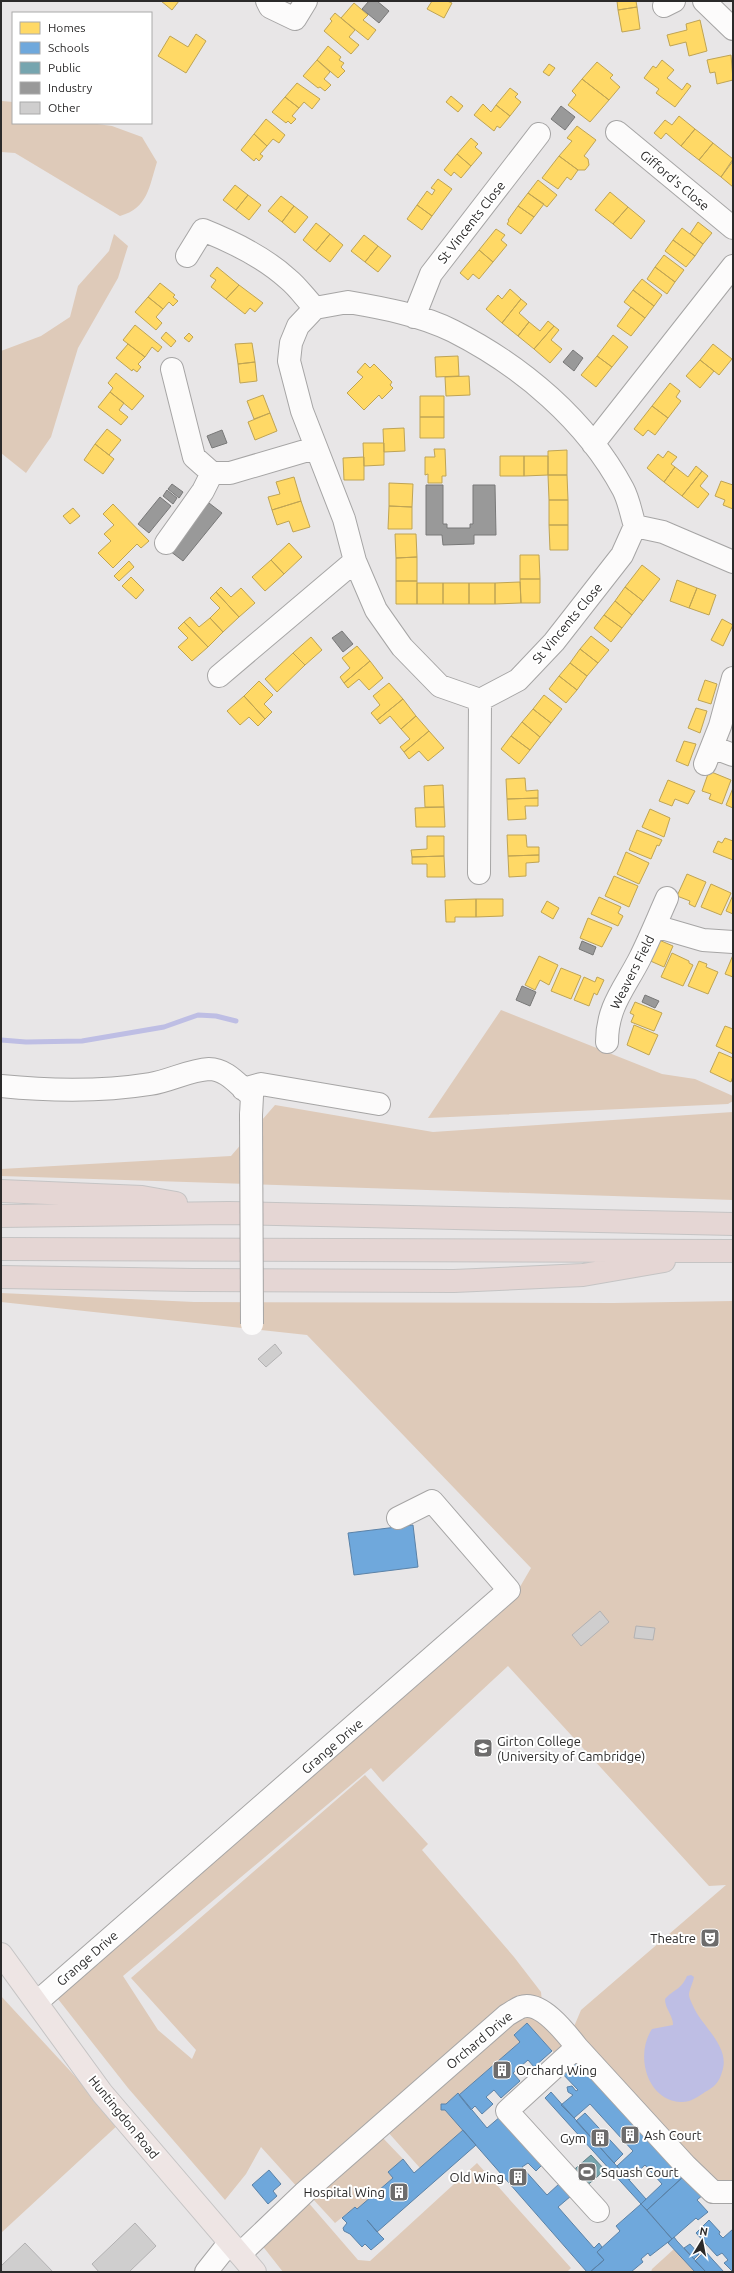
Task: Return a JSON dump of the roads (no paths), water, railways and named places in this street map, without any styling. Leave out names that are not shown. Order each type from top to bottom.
[{"type":"highway","points":[[1,1191],[142,1197],[229,1212]]},
{"type":"highway","points":[[1,1216],[229,1212],[733,1224]]},
{"type":"highway","points":[[1,1249],[728,1251]]},
{"type":"highway","points":[[1,1277],[193,1280],[454,1281],[583,1275],[728,1251]]},
{"type":"main road","name":"Huntingdon Road","points":[[1,1954],[102,2093],[255,2272]]},
{"type":"street","points":[[267,1],[270,7],[296,19],[306,1]]},
{"type":"street","points":[[704,1],[733,28]]},
{"type":"street","name":"Gifford's Close","points":[[626,132],[733,228]]},
{"type":"street","name":"St Vincents Close","points":[[414,317],[431,274],[539,134]]},
{"type":"street","points":[[187,256],[204,230],[234,242],[288,279],[315,308]]},
{"type":"street","points":[[593,444],[733,266]]},
{"type":"street","points":[[479,873],[480,700],[440,686],[402,647],[376,610],[355,561],[344,520],[302,411],[289,361],[291,343],[298,326],[315,308],[348,302],[381,307],[453,331],[499,359],[537,386],[565,412],[593,444],[623,490],[635,526],[663,532],[733,562]]},
{"type":"street","points":[[172,369],[194,457],[212,473],[230,473],[315,448]]},
{"type":"street","points":[[166,543],[203,491],[212,473]]},
{"type":"street","name":"St Vincents Close","points":[[480,700],[518,680],[554,642],[622,555],[635,526]]},
{"type":"street","points":[[219,676],[355,561]]},
{"type":"street","points":[[733,678],[720,726],[709,755],[733,755]]},
{"type":"street","name":"Weavers Field","points":[[607,1042],[607,1026],[617,996],[640,959],[667,898]]},
{"type":"street","name":"Weavers Field","points":[[655,926],[703,940],[733,942]]},
{"type":"street","points":[[1,1086],[58,1090],[110,1090],[152,1084],[210,1069],[224,1072],[252,1096],[252,1324]]},
{"type":"street","points":[[243,1089],[261,1084],[379,1104]]},
{"type":"street","name":"Grange Drive","points":[[37,2002],[509,1590],[432,1501],[398,1518]]},
{"type":"street","name":"Orchard Drive","points":[[206,2272],[305,2192],[507,2015],[522,2007],[538,2008],[566,2033],[577,2047],[686,2166],[713,2192],[733,2192]]},
{"type":"street","points":[[577,2047],[507,2111],[598,2211]]},
{"type":"water","points":[[691,1975],[694,1977],[689,1993],[690,1999],[697,2014],[715,2038],[723,2054],[724,2063],[721,2076],[714,2086],[687,2102],[680,2102],[668,2099],[659,2093],[652,2084],[647,2074],[644,2062],[644,2051],[647,2039],[652,2029],[673,2025],[665,1999],[680,1987],[687,1976]]},
{"type":"waterway","points":[[1,1040],[26,1042],[82,1041],[164,1027],[198,1015],[216,1016],[236,1021]]},
{"type":"place","name":"Girton College (University of Cambridge)","points":[[483,1748]]},
{"type":"place","name":"Theatre","points":[[710,1938]]},
{"type":"place","name":"Orchard Wing","points":[[502,2070]]},
{"type":"place","name":"Ash Court","points":[[630,2135]]},
{"type":"place","name":"Gym","points":[[600,2138]]},
{"type":"place","name":"Squash Court","points":[[587,2172]]},
{"type":"place","name":"Old Wing","points":[[518,2177]]},
{"type":"place","name":"Hospital Wing","points":[[399,2192]]}]
